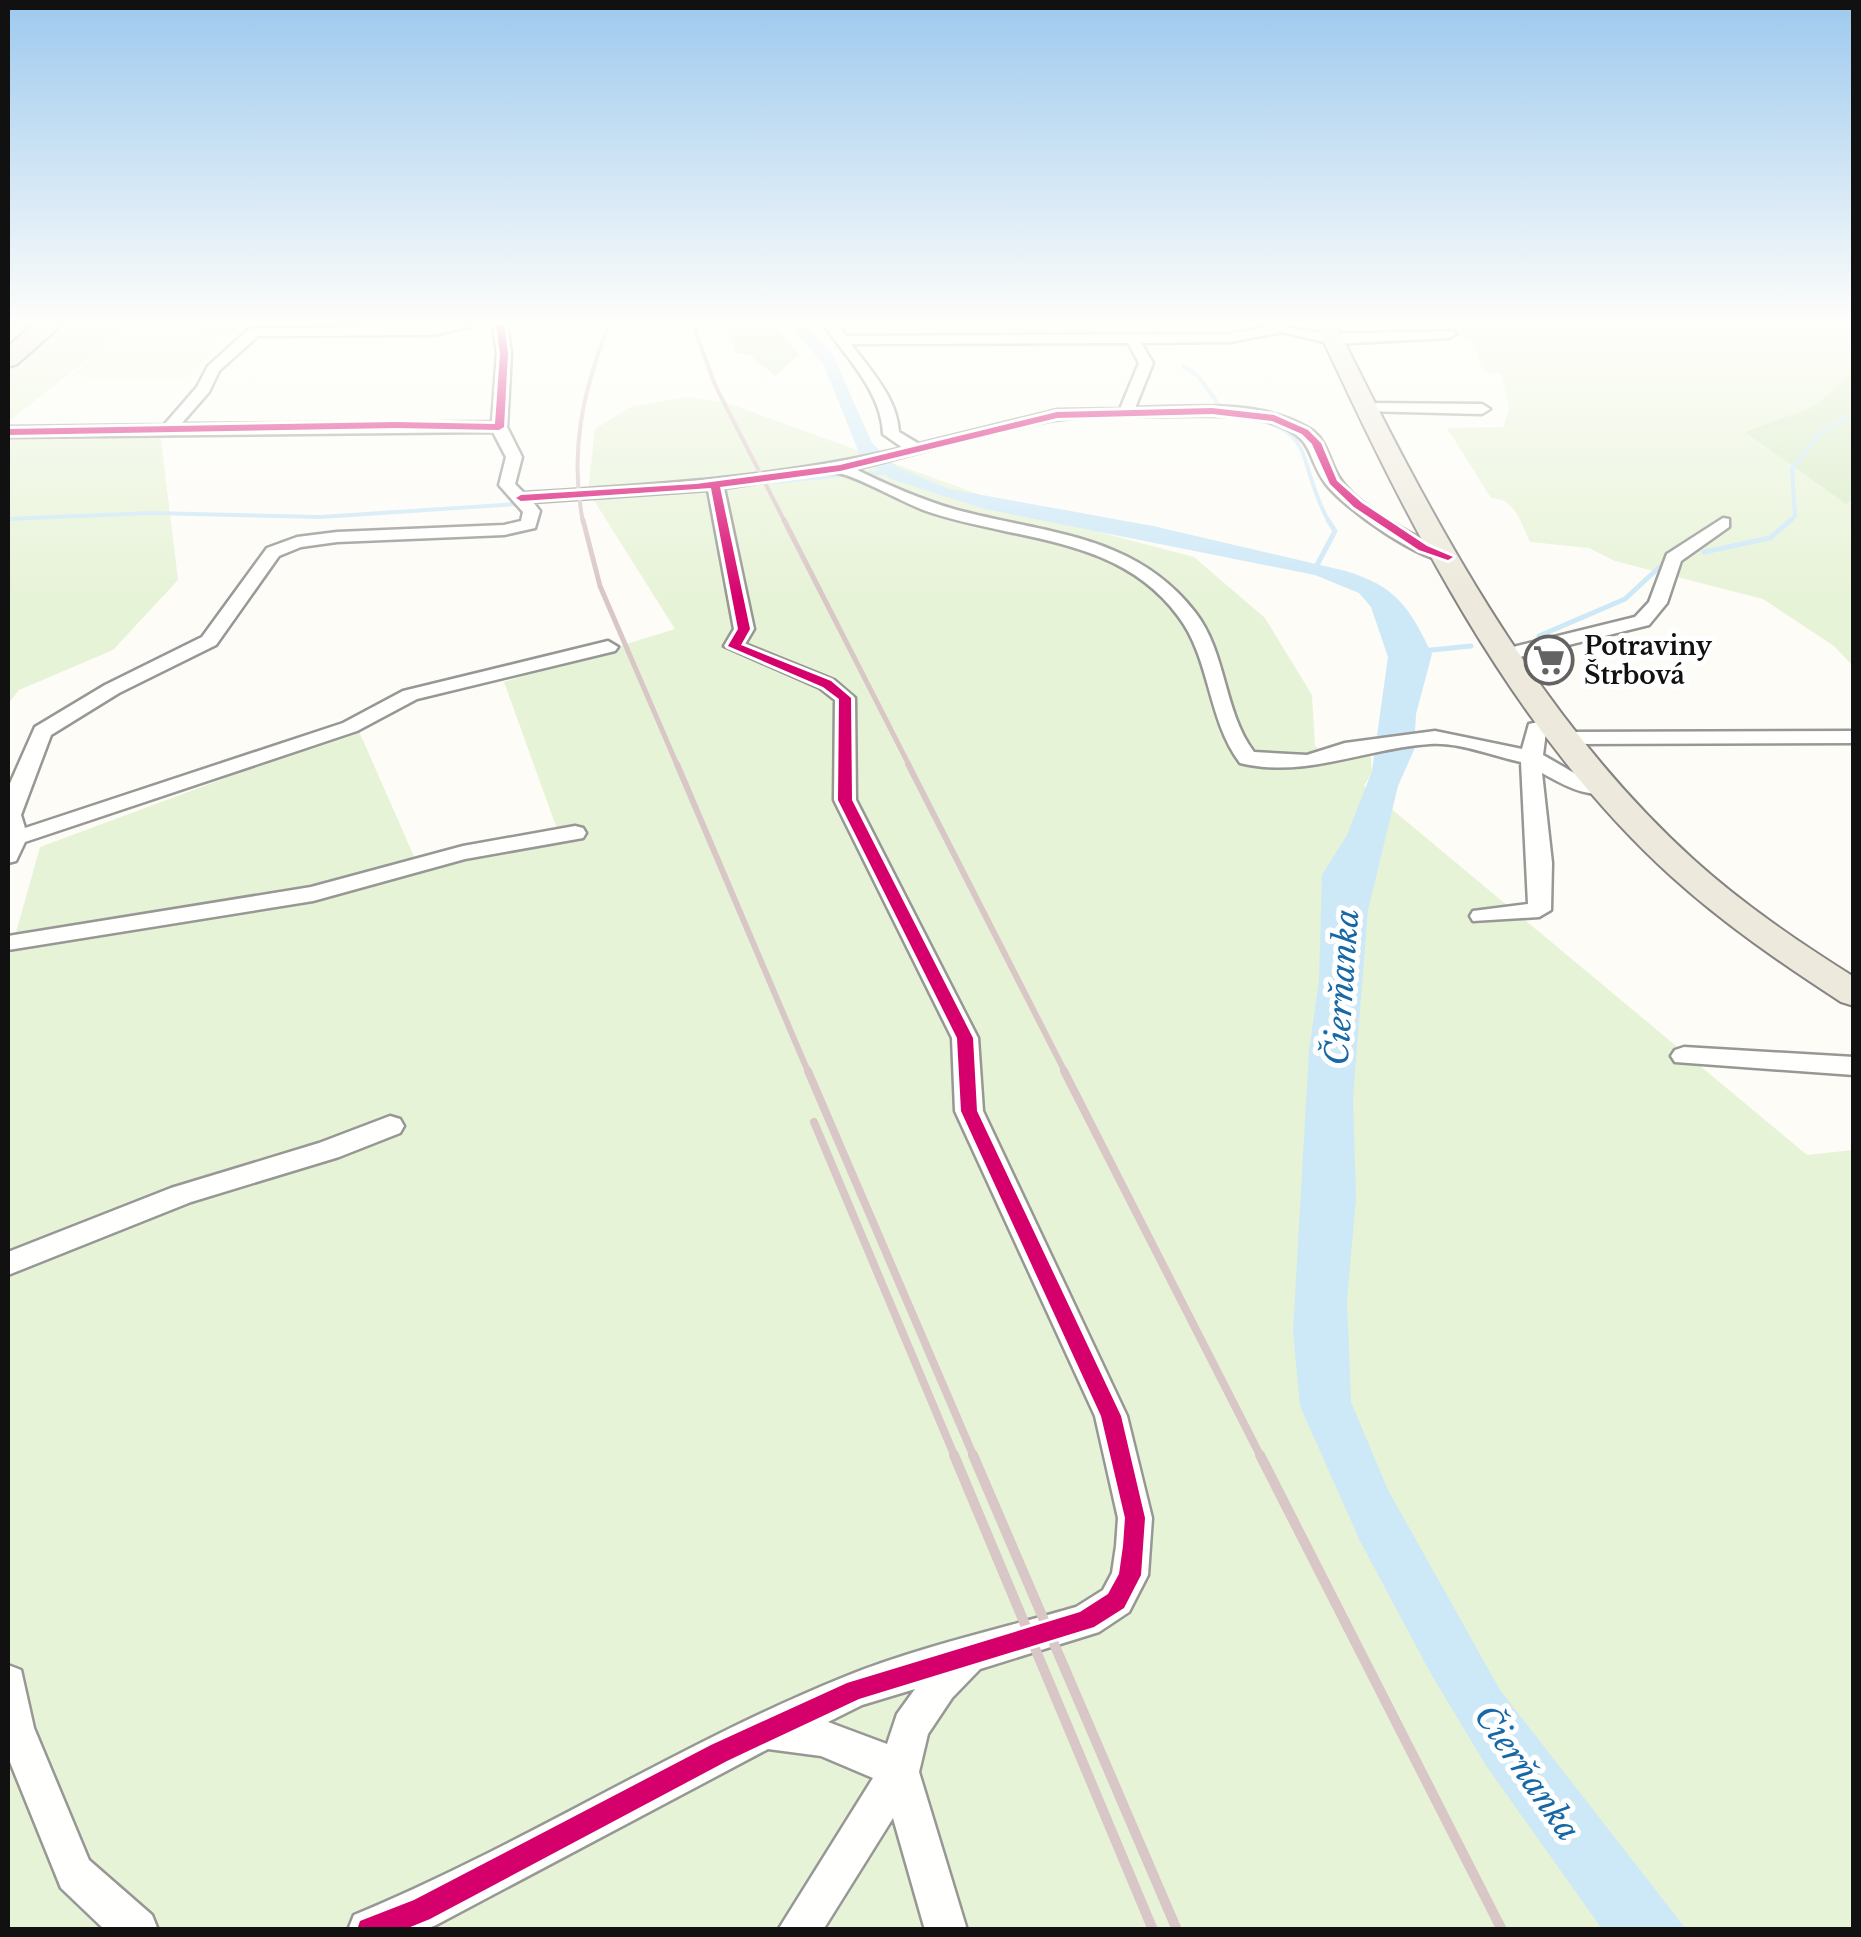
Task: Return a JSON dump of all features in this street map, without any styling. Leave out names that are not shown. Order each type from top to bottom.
[{"type":"main road","points":[[1371,415],[1448,558],[1508,654],[1637,826],[1699,886],[1762,936],[1854,994]]},
{"type":"street","points":[[170,428],[181,415]]},
{"type":"street","points":[[499,415],[498,427],[514,457],[507,485],[532,510],[525,527],[337,538],[297,542],[273,552],[209,640],[112,689],[42,732],[26,764],[10,816],[12,847],[350,727],[410,695],[608,647]]},
{"type":"street","points":[[890,415],[891,434],[914,451]]},
{"type":"street","points":[[521,498],[716,485],[840,468],[1055,415]]},
{"type":"street","points":[[1238,415],[1289,424],[1316,443],[1333,482],[1358,505],[1423,548],[1448,558]]},
{"type":"street","points":[[8,432],[498,427]]},
{"type":"street","points":[[840,468],[912,502],[967,518],[1073,539],[1150,580],[1180,604],[1202,643],[1235,738],[1248,758],[1309,762],[1345,749],[1435,737],[1530,757],[1578,784],[1605,787]]},
{"type":"street","points":[[370,1930],[421,1910],[765,1732],[855,1690],[972,1658],[1086,1620],[1116,1600],[1130,1575],[1134,1518],[1112,1416],[969,1112],[965,1038],[846,800],[845,698],[827,684],[734,646],[744,628],[716,485]]},
{"type":"street","points":[[1508,654],[1642,621],[1658,603],[1673,558],[1723,523]]},
{"type":"street","points":[[1482,916],[1539,910],[1544,875],[1542,846],[1530,804],[1530,757],[1536,728],[1854,737]]},
{"type":"street","points":[[8,944],[313,894],[463,853],[575,833]]},
{"type":"street","points":[[1684,1056],[1854,1066]]},
{"type":"street","points":[[8,1264],[181,1195],[329,1150],[390,1126]]},
{"type":"street","points":[[799,1930],[900,1772],[911,1727],[938,1686],[972,1658]]},
{"type":"street","points":[[8,1682],[15,1728],[75,1874],[137,1930]]},
{"type":"street","points":[[765,1732],[801,1732],[838,1743],[900,1772],[946,1930]]},
{"type":"green space","points":[[617,415],[762,415],[1038,516],[1194,557],[1265,618],[1312,695],[1315,746],[1330,758],[1370,749],[1372,772],[1364,786],[1807,1155],[1853,1150],[1853,1929],[8,1930],[8,961],[40,847],[358,729],[416,861],[557,829],[504,682],[675,629],[588,491],[595,429]]},
{"type":"green space","points":[[1507,415],[1853,415],[1853,666],[1834,646],[1763,599],[1615,561],[1589,548],[1530,542],[1512,507],[1491,498],[1447,428],[1503,427]]},
{"type":"green space","points":[[1790,415],[1853,415],[1853,498],[1846,504],[1745,432]]},
{"type":"green space","points":[[8,429],[160,432],[178,580],[113,650],[19,690],[8,704]]},
{"type":"water","name":"Čierňanka","points":[[844,415],[860,415],[872,443],[897,467],[949,489],[1153,526],[1346,571],[1390,592],[1416,623],[1432,654],[1416,714],[1414,750],[1398,786],[1368,910],[1353,1098],[1356,1199],[1347,1300],[1351,1402],[1388,1490],[1500,1690],[1686,1929],[1602,1929],[1487,1767],[1431,1674],[1360,1541],[1300,1406],[1293,1331],[1309,1051],[1319,980],[1322,875],[1347,835],[1372,771],[1388,657],[1371,607],[1359,593],[1315,575],[985,509],[893,480],[861,458]]},
{"type":"waterway","points":[[1788,522],[1795,516],[1792,469],[1820,433],[1852,415]]},
{"type":"waterway","points":[[1230,416],[1259,420],[1292,436],[1328,520]]},
{"type":"waterway","points":[[870,473],[888,473]]},
{"type":"waterway","points":[[774,482],[844,475]]},
{"type":"waterway","points":[[724,488],[756,484]]},
{"type":"waterway","points":[[8,519],[151,513],[321,517],[517,504]]},
{"type":"waterway","points":[[1315,569],[1335,531],[1328,520]]},
{"type":"waterway","points":[[1704,552],[1770,538],[1791,520]]},
{"type":"waterway","points":[[1539,636],[1625,599],[1666,561]]},
{"type":"waterway","points":[[1422,651],[1471,646]]},
{"type":"railway","points":[[582,415],[577,471],[583,522]]},
{"type":"railway","points":[[731,415],[785,522]]},
{"type":"railway","points":[[583,520],[600,586],[678,767]]},
{"type":"railway","points":[[784,520],[910,767]]},
{"type":"railway","points":[[677,764],[809,1074]]},
{"type":"railway","points":[[908,764],[1066,1074]]},
{"type":"railway","points":[[808,1071],[974,1457]]},
{"type":"railway","points":[[1064,1071],[1261,1457]]},
{"type":"railway","points":[[814,1122],[955,1457]]},
{"type":"railway","points":[[954,1455],[1153,1930]]},
{"type":"railway","points":[[973,1455],[1177,1930]]},
{"type":"railway","points":[[1260,1455],[1502,1930]]},
{"type":"cycle path","points":[[8,432],[396,425],[499,427],[500,415]]},
{"type":"cycle path","points":[[521,498],[696,487],[840,468],[1055,415]]},
{"type":"cycle path","points":[[1251,415],[1274,418],[1305,432],[1316,443],[1333,482],[1358,505],[1423,548],[1448,557]]},
{"type":"cycle path","points":[[369,1930],[421,1910],[719,1753],[855,1690],[1086,1620],[1116,1601],[1130,1575],[1135,1518],[1111,1416],[969,1111],[965,1038],[845,800],[845,698],[827,684],[734,646],[744,629],[715,485]]},
{"type":"place","name":"Potraviny Štrbová","points":[[1549,660]]}]
